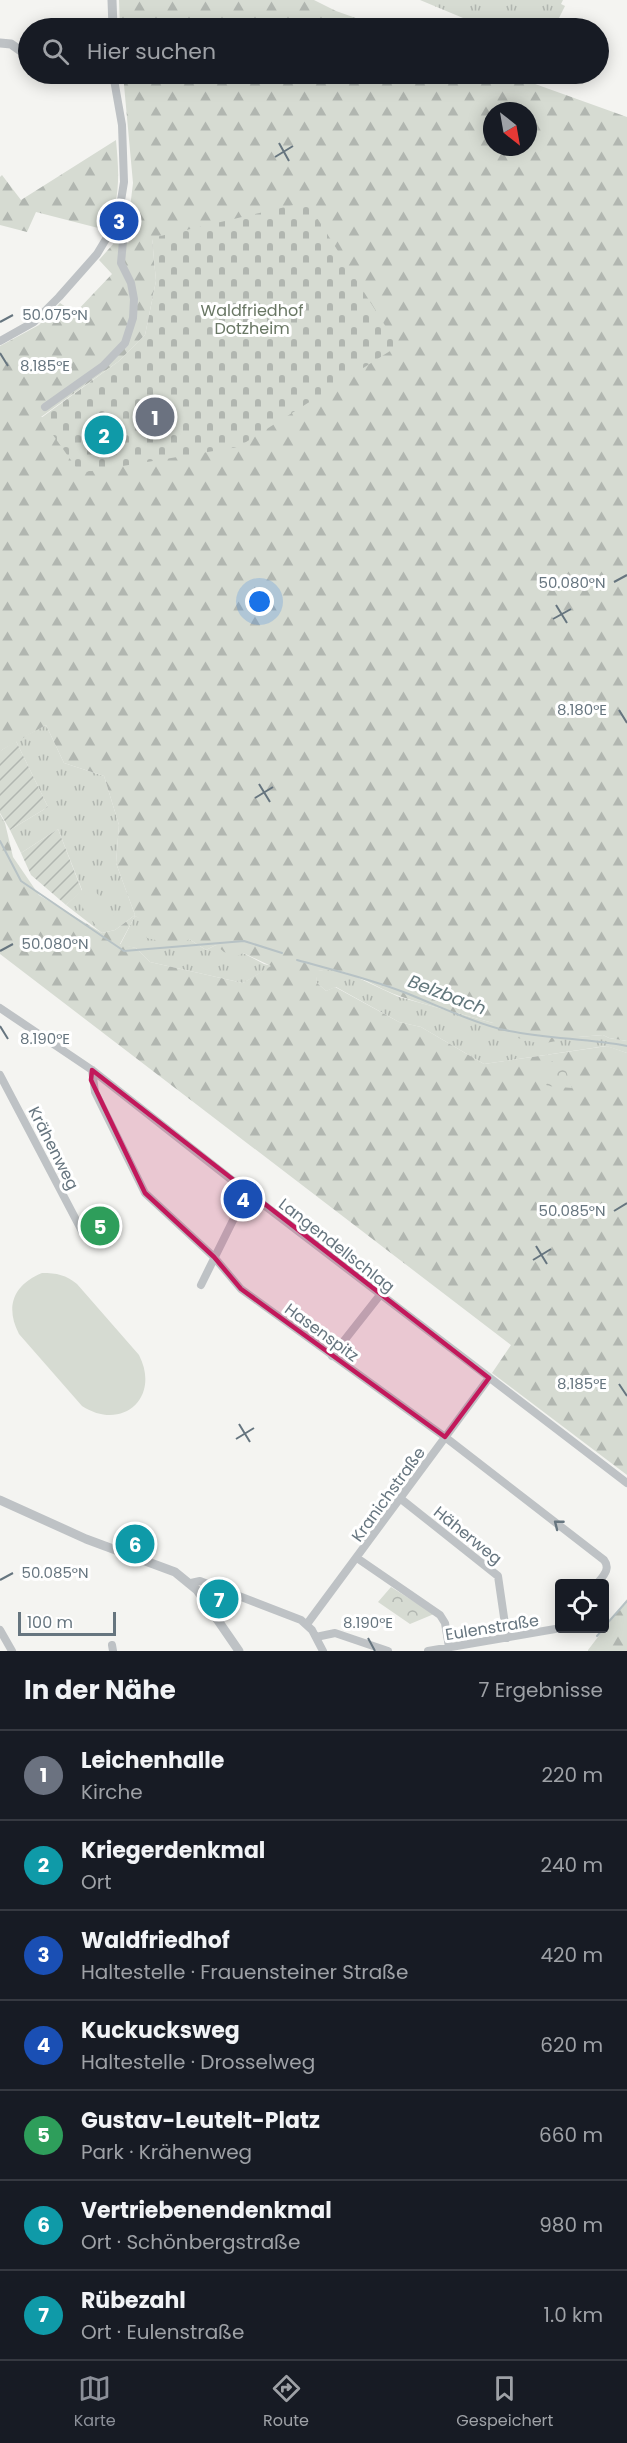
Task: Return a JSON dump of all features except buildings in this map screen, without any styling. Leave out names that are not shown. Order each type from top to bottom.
[{"type":"street","points":[[112,0],[113,18]]},
{"type":"street","points":[[0,43],[11,45],[18,50]]},
{"type":"street","points":[[0,341],[34,322],[85,269],[110,234],[121,208],[124,182],[122,125],[115,84]]},
{"type":"street","points":[[45,407],[103,366],[125,343],[133,318],[134,299],[132,286],[121,263],[123,241],[110,234]]},
{"type":"street","name":"Langendellschlag","points":[[0,1008],[92,1070],[380,1295],[627,1483]]},
{"type":"street","name":"Hasenspitz","points":[[92,1070],[94,1092],[145,1193],[214,1257],[241,1289],[445,1437],[604,1560],[607,1569],[600,1579]]},
{"type":"street","name":"Krähenweg","points":[[0,1075],[83,1233]]},
{"type":"street","points":[[201,1285],[247,1192]]},
{"type":"street","points":[[332,1356],[380,1295]]},
{"type":"street","name":"Kranichstraße","points":[[306,1624],[489,1378]]},
{"type":"street","name":"Häherweg","points":[[401,1499],[498,1576],[507,1638]]},
{"type":"street","points":[[0,1500],[86,1539],[164,1566],[191,1583],[239,1651]]},
{"type":"street","points":[[357,1558],[440,1615],[445,1623],[449,1647]]},
{"type":"street","points":[[191,1583],[200,1581],[293,1616],[306,1624],[323,1651]]},
{"type":"street","points":[[0,1630],[12,1651]]},
{"type":"street","name":"Eulenstraße","points":[[428,1651],[555,1630]]},
{"type":"street","points":[[316,1637],[335,1633],[388,1651]]},
{"type":"highlighted area","points":[[92,1070],[489,1378],[445,1437],[241,1289],[214,1257],[145,1193],[91,1080]]},
{"type":"green space","points":[[119,0],[314,0],[356,18],[120,18]]},
{"type":"green space","points":[[420,0],[563,0],[561,4],[565,6],[559,18],[463,18]]},
{"type":"green space","points":[[124,84],[535,84],[627,117],[627,1041],[603,1035],[540,1044],[500,1033],[493,1023],[402,997],[351,974],[329,970],[318,971],[316,982],[326,991],[335,987],[399,1022],[421,1027],[484,1064],[607,1046],[627,1053],[627,1475],[492,1373],[511,1345],[0,954],[0,814],[5,823],[13,857],[39,895],[102,933],[115,930],[135,915],[116,863],[119,825],[104,776],[64,763],[46,725],[0,751],[0,346],[39,325],[60,303],[75,313],[112,274],[99,260],[114,243],[128,243],[138,233],[139,222],[130,208],[133,183]],"holes":[[[152,238],[238,447],[41,417],[119,361],[145,335],[156,281]],[[135,916],[144,921],[140,927],[147,938],[180,946],[189,939],[206,950],[216,945],[224,952],[238,956],[243,953],[271,966],[243,983],[150,962],[136,948],[120,944]]]},
{"type":"green space","points":[[116,140],[117,197],[106,230],[36,212],[27,232],[0,225],[0,177],[2,175],[21,200]]},
{"type":"green space","name":"Waldfriedhof Dotzheim","points":[[307,202],[398,346],[238,447],[80,473],[41,418],[119,361],[145,335],[156,281],[152,238]]},
{"type":"green space","points":[[46,725],[64,763],[104,776],[119,825],[116,863],[135,915],[115,930],[102,933],[66,905],[82,890],[58,829],[21,853],[10,830],[48,807],[16,741]]},
{"type":"green space","points":[[16,741],[48,807],[10,830],[0,813],[0,751]]},
{"type":"green space","points":[[58,829],[82,891],[66,905],[31,875],[21,853]]},
{"type":"green space","points":[[93,888],[116,919],[100,931],[77,900]]},
{"type":"green space","points":[[135,916],[189,939],[206,950],[216,945],[243,953],[272,966],[243,983],[150,962],[136,948],[120,945]]},
{"type":"green space","points":[[330,969],[350,974],[399,997],[493,1023],[578,1037],[603,1035],[627,1041],[627,1053],[606,1046],[484,1064],[421,1027],[399,1022],[336,987],[326,991],[316,982],[317,971]]},
{"type":"green space","points":[[562,1059],[572,1088],[547,1086],[539,1065]]},
{"type":"green space","points":[[105,1217],[110,1227],[95,1236],[89,1225]]},
{"type":"green space","points":[[42,1273],[61,1275],[77,1284],[139,1355],[145,1371],[145,1385],[141,1397],[134,1406],[123,1413],[111,1415],[97,1413],[82,1406],[19,1334],[13,1315],[14,1298],[24,1284]]},
{"type":"green space","points":[[391,1587],[434,1614],[410,1624],[378,1602]]},
{"type":"green space","points":[[627,1599],[627,1651],[588,1651],[601,1633],[609,1633],[609,1623]]},
{"type":"waterway","name":"Belzbach","points":[[0,841],[21,881],[124,951],[244,941],[282,953]]},
{"type":"waterway","name":"Belzbach","points":[[297,960],[379,983],[500,1029],[627,1046]]},
{"type":"waterway","points":[[609,1621],[627,1601]]},
{"type":"place","name":"Waldfriedhof","points":[[119,221]]},
{"type":"place","name":"Leichenhalle","points":[[155,417]]},
{"type":"place","name":"Kriegerdenkmal","points":[[104,435]]},
{"type":"place","name":"Kuckucksweg","points":[[243,1199]]},
{"type":"place","name":"Gustav-Leutelt-Platz","points":[[100,1226]]},
{"type":"place","name":"Vertriebenendenkmal","points":[[135,1544]]},
{"type":"place","name":"Rübezahl","points":[[219,1599]]}]
